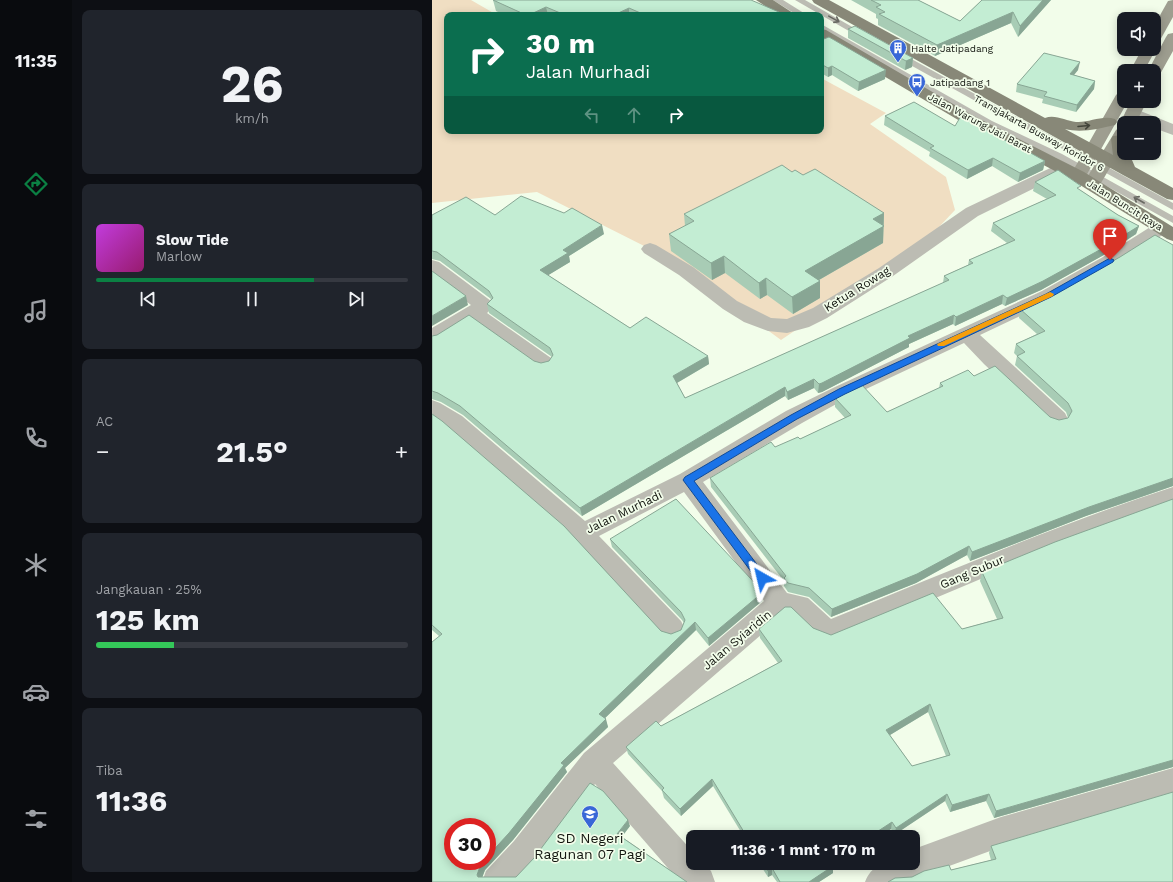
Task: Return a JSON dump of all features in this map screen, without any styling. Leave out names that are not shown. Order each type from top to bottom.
[{"type":"main road","points":[[763,0],[784,12]]},
{"type":"main road","points":[[819,0],[1032,117],[1092,168],[1129,171],[1173,195]]},
{"type":"main road","points":[[1161,26],[1173,4]]},
{"type":"main road","name":"Jalan Warung Jati Barat","points":[[824,35],[966,118],[1063,167],[1092,168]]},
{"type":"main road","points":[[1159,64],[1173,37]]},
{"type":"main road","points":[[1092,168],[1109,122],[1117,108]]},
{"type":"main road","points":[[1032,117],[1077,126],[1109,122]]},
{"type":"main road","points":[[1092,168],[1117,140]]},
{"type":"main road","points":[[1123,160],[1129,171]]},
{"type":"main road","name":"Jalan Buncit Raya","points":[[1092,168],[1169,228]]},
{"type":"street","points":[[1133,112],[1173,130]]},
{"type":"street","name":"Ketua Rowag","points":[[650,249],[673,263],[730,305],[768,324],[787,326],[802,322],[820,313],[886,272],[972,212],[1063,167]]},
{"type":"street","name":"Jalan Murhadi","points":[[432,408],[454,422],[580,533],[596,527],[688,480],[794,417],[842,392],[1048,295],[1169,228]]},
{"type":"street","points":[[432,266],[478,309],[544,363]]},
{"type":"street","points":[[432,337],[478,309]]},
{"type":"street","points":[[966,333],[991,359],[1057,419]]},
{"type":"street","name":"Jalan Syiaridin","points":[[497,882],[525,852],[594,762],[759,623],[780,603],[688,480]]},
{"type":"street","name":"Gang Subur","points":[[780,603],[793,603],[800,605],[816,624],[831,631],[985,566],[1118,513],[1173,496]]},
{"type":"street","points":[[580,533],[672,629]]},
{"type":"street","points":[[594,762],[700,882]]},
{"type":"street","points":[[880,882],[914,864],[993,834],[1163,785]]},
{"type":"lane","points":[[777,0],[798,12]]},
{"type":"lane","points":[[800,0],[822,12]]},
{"type":"lane","points":[[824,13],[872,40]]},
{"type":"lane","name":"Transjakarta Busway Koridor 6","points":[[824,28],[990,123],[1092,168],[1173,207]]},
{"type":"lane","name":"Transjakarta Busway Koridor 6","points":[[886,48],[1092,168]]},
{"type":"shaded area","points":[[432,0],[471,0],[492,12],[444,12],[444,134],[824,134],[824,80],[886,113],[870,124],[946,177],[955,210],[922,245],[781,340],[672,260],[537,192],[432,203]]},
{"type":"building","points":[[493,0],[751,0],[779,12],[638,12],[629,8],[620,12],[558,12],[546,7],[535,12],[519,12]]},
{"type":"building","points":[[871,0],[918,0],[960,21],[982,0],[1043,0],[1020,26],[1013,12],[937,45],[879,14],[885,12],[876,7],[881,5]]},
{"type":"building","points":[[855,26],[913,58],[906,61],[848,29]]},
{"type":"building","points":[[829,37],[886,70],[859,82],[832,66],[828,68],[824,66],[824,39]]},
{"type":"building","points":[[1044,53],[1080,62],[1070,74],[1095,81],[1077,105],[1044,96],[1047,92],[1017,84]]},
{"type":"building","points":[[914,102],[955,126],[961,116],[1045,161],[1020,173],[993,158],[968,170],[930,148],[934,146],[885,116]]},
{"type":"building","points":[[782,165],[792,172],[795,170],[803,175],[815,169],[884,213],[873,219],[884,226],[805,271],[820,281],[792,297],[766,278],[759,283],[724,256],[711,263],[669,234],[694,221],[684,214]]},
{"type":"building","points":[[1058,170],[1081,186],[1077,188],[1118,215],[1139,226],[1105,247],[1043,281],[1007,298],[1003,295],[956,317],[954,315],[908,336],[910,338],[822,383],[819,384],[814,379],[787,392],[785,387],[580,508],[460,406],[432,391],[432,336],[437,335],[469,315],[534,361],[541,363],[549,361],[553,355],[550,348],[487,304],[493,298],[489,291],[437,252],[432,251],[432,215],[466,197],[495,215],[521,196],[564,213],[572,208],[602,225],[563,250],[568,253],[540,270],[630,328],[646,317],[708,356],[673,376],[685,398],[949,280],[944,276],[973,263],[969,260],[1015,240],[993,223],[1056,195],[1035,182]]},
{"type":"building","points":[[1155,235],[1173,245],[1173,478],[1089,507],[972,552],[969,546],[917,574],[832,609],[809,588],[788,583],[784,578],[786,576],[710,478],[771,442],[775,447],[798,437],[800,439],[851,415],[835,398],[861,384],[887,412],[943,386],[940,383],[968,370],[974,376],[995,366],[1050,417],[1059,420],[1068,418],[1072,411],[1068,403],[1017,356],[1025,352],[1016,344],[1045,331],[1020,309],[1059,291],[1120,257]]},
{"type":"building","points":[[432,271],[466,296],[432,316]]},
{"type":"building","points":[[432,414],[564,526],[661,631],[671,634],[681,630],[685,620],[681,612],[610,539],[676,499],[752,580],[762,593],[708,638],[695,622],[599,714],[606,719],[561,763],[564,765],[496,847],[496,818],[444,818],[444,870],[479,870],[477,875],[478,877],[516,877],[534,858],[590,783],[603,791],[628,820],[617,834],[687,882],[432,882],[432,642],[442,634],[432,625]]},
{"type":"building","points":[[1173,499],[1173,760],[996,811],[989,794],[952,805],[947,794],[896,828],[892,822],[880,830],[743,830],[712,779],[680,809],[662,790],[664,788],[626,747],[656,721],[661,726],[782,661],[759,629],[785,607],[791,607],[813,628],[831,635],[933,593],[962,629],[1003,618],[982,572],[1055,542]],"holes":[[[930,704],[950,755],[912,766],[886,730]]]},
{"type":"building","points":[[1173,792],[1173,882],[888,882],[895,878],[912,877],[924,871],[949,865],[951,870],[996,859],[991,846]]},
{"type":"building","points":[[773,870],[827,870],[809,882],[780,882]]},
{"type":"slow traffic","points":[[941,344],[1050,294]]},
{"type":"place","name":"Halte Jatipadang","points":[[898,63]]},
{"type":"place","name":"Jatipadang 1","points":[[917,97]]},
{"type":"place","name":"SD Negeri Ragunan 07 Pagi","points":[[590,829]]},
{"type":"route","points":[[762,578],[688,480],[794,417],[888,369],[1048,295],[1110,260]]}]
